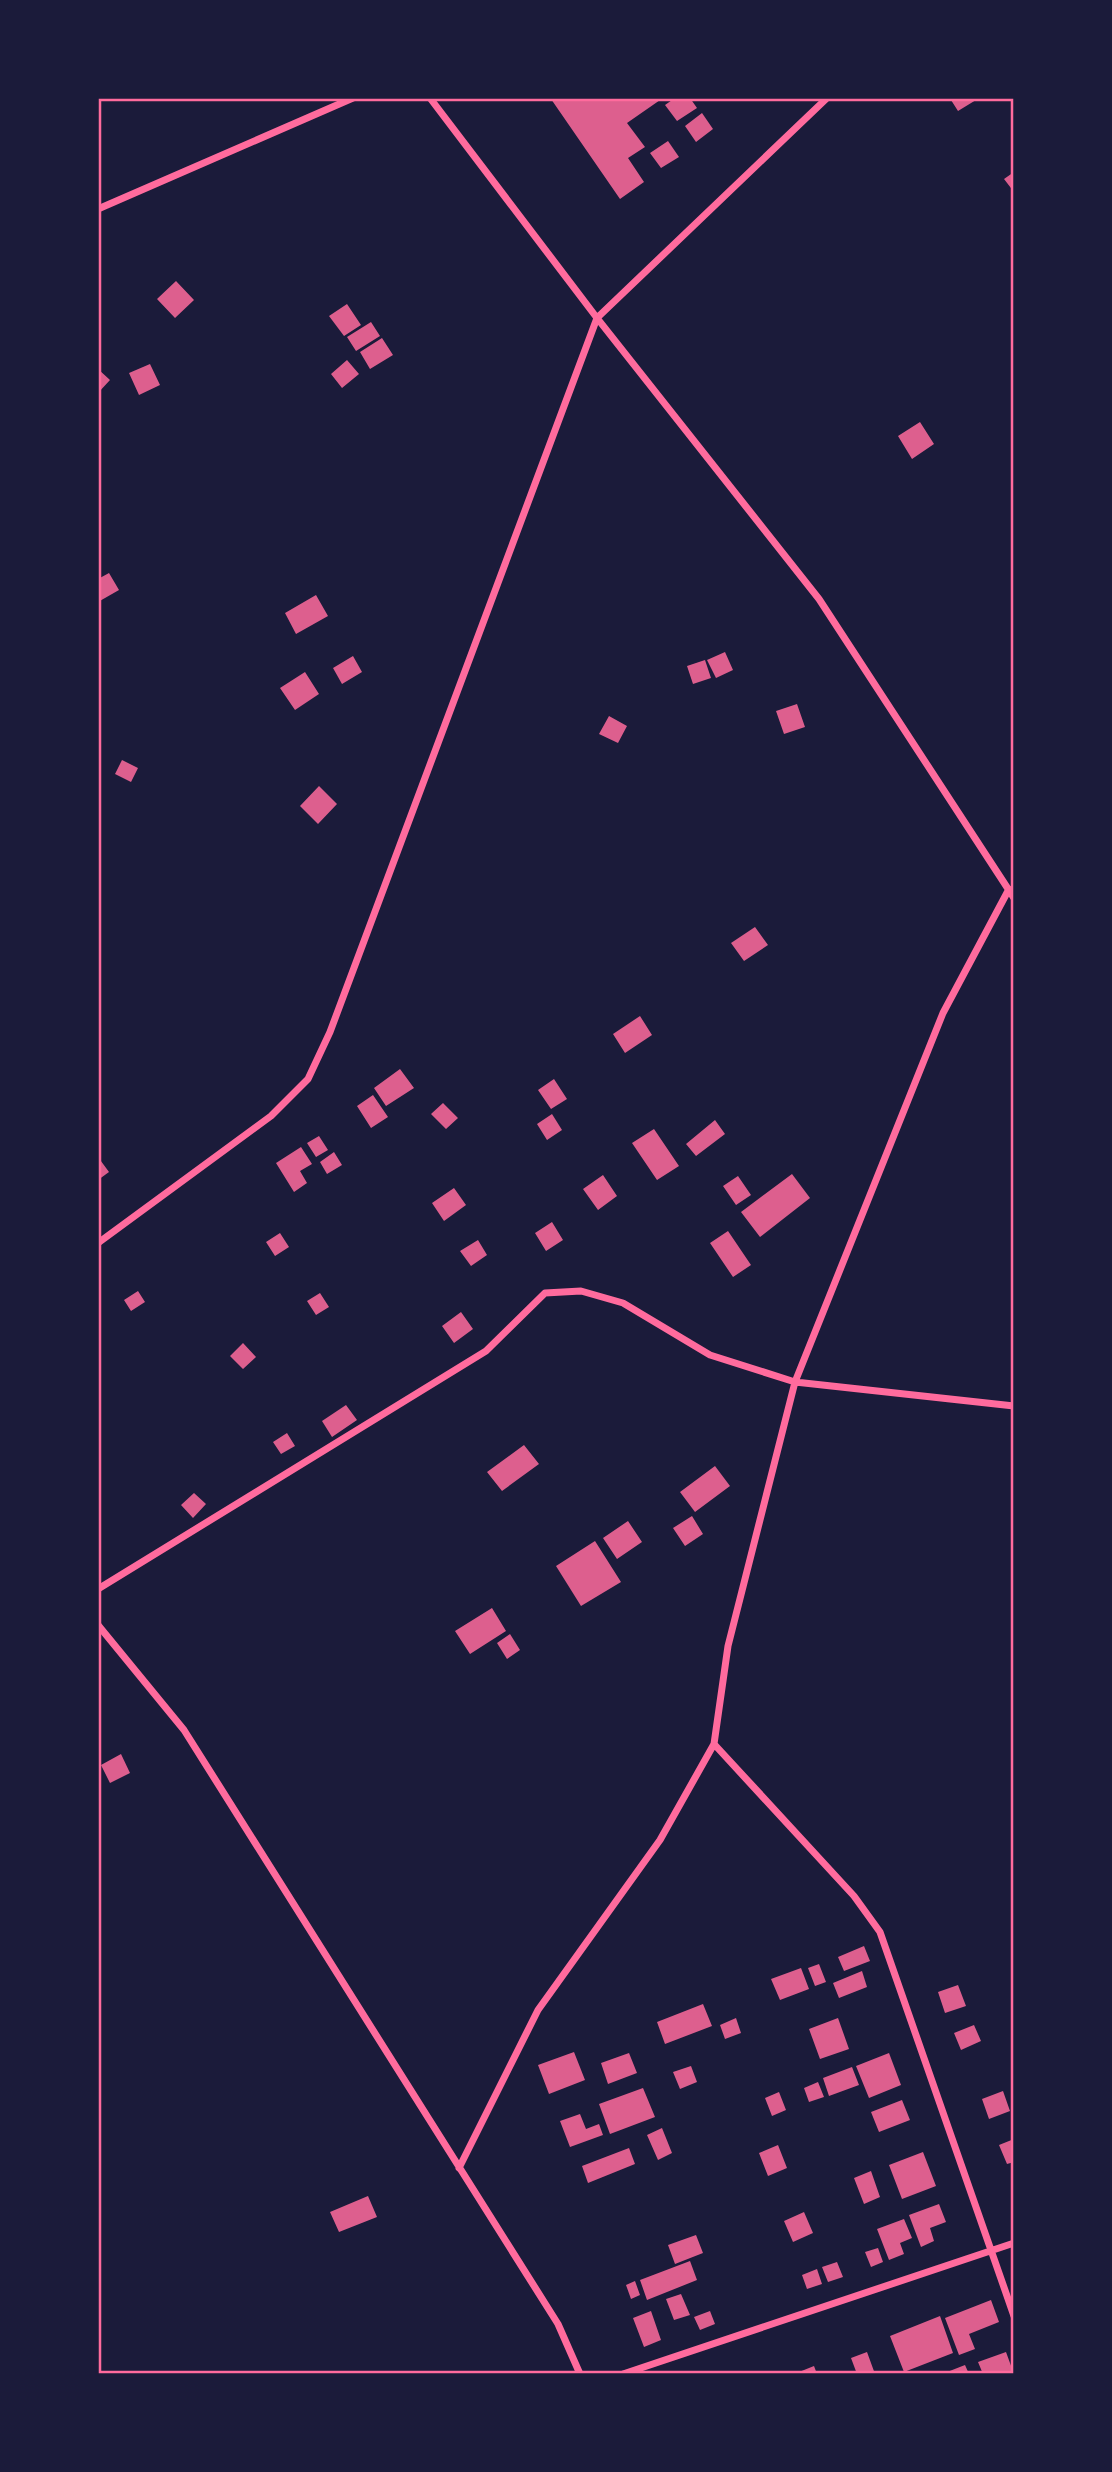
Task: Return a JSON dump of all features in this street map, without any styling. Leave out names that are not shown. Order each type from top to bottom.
[{"type":"street","points":[[98,209],[353,98]]},
{"type":"street","points":[[429,98],[597,318],[819,599],[1014,898]]},
{"type":"street","points":[[98,1243],[271,1116],[308,1079],[330,1032],[597,318],[827,98]]},
{"type":"street","points":[[459,2168],[538,2010],[660,1840],[714,1744],[728,1646],[795,1382],[943,1013],[1009,889]]},
{"type":"street","points":[[98,1589],[486,1351],[545,1293],[581,1291],[623,1303],[710,1354],[795,1382],[1014,1406]]},
{"type":"street","points":[[98,1625],[184,1730],[558,2324],[580,2374]]},
{"type":"street","points":[[714,1744],[854,1896],[880,1932],[1014,2316]]},
{"type":"street","points":[[623,2374],[1014,2244]]},
{"type":"building","points":[[663,98],[627,123],[645,147],[628,158],[644,182],[620,199],[551,99]]},
{"type":"building","points":[[675,98],[690,98],[697,108],[677,121],[665,105]]},
{"type":"building","points":[[951,100],[976,100],[958,111]]},
{"type":"building","points":[[702,113],[713,129],[696,142],[685,126]]},
{"type":"building","points":[[668,141],[679,157],[661,168],[650,153]]},
{"type":"building","points":[[1014,172],[1014,192],[1004,179]]},
{"type":"building","points":[[176,281],[194,300],[175,318],[157,299]]},
{"type":"building","points":[[347,304],[361,325],[344,336],[329,316]]},
{"type":"building","points":[[371,322],[380,336],[356,351],[347,337]]},
{"type":"building","points":[[382,338],[393,355],[370,369],[360,352]]},
{"type":"building","points":[[347,360],[359,374],[342,388],[331,374]]},
{"type":"building","points":[[150,364],[160,385],[139,395],[129,373]]},
{"type":"building","points":[[98,369],[110,380],[98,393]]},
{"type":"building","points":[[920,422],[934,444],[912,459],[898,436]]},
{"type":"building","points":[[109,573],[119,590],[98,602],[98,579]]},
{"type":"building","points":[[316,595],[328,616],[296,634],[285,613]]},
{"type":"building","points":[[725,652],[733,670],[716,678],[707,660]]},
{"type":"building","points":[[353,656],[362,672],[342,684],[333,668]]},
{"type":"building","points":[[705,660],[711,678],[693,684],[687,666]]},
{"type":"building","points":[[305,672],[319,694],[295,710],[280,688]]},
{"type":"building","points":[[797,704],[805,727],[784,734],[776,711]]},
{"type":"building","points":[[609,716],[627,726],[618,743],[599,734]]},
{"type":"building","points":[[122,760],[138,768],[131,782],[115,774]]},
{"type":"building","points":[[319,786],[337,804],[318,824],[300,806]]},
{"type":"building","points":[[755,927],[768,945],[744,961],[731,943]]},
{"type":"building","points":[[640,1016],[652,1035],[625,1053],[613,1034]]},
{"type":"building","points":[[400,1069],[414,1088],[386,1106],[374,1088]]},
{"type":"building","points":[[554,1079],[567,1099],[551,1109],[538,1090]]},
{"type":"building","points":[[373,1095],[388,1117],[371,1128],[357,1106]]},
{"type":"building","points":[[443,1103],[458,1118],[446,1129],[431,1114]]},
{"type":"building","points":[[552,1114],[562,1130],[547,1140],[537,1124]]},
{"type":"building","points":[[715,1120],[725,1134],[696,1156],[686,1144]]},
{"type":"building","points":[[654,1129],[679,1166],[657,1180],[632,1143]]},
{"type":"building","points":[[319,1136],[328,1150],[316,1157],[307,1143]]},
{"type":"building","points":[[301,1147],[312,1164],[300,1171],[307,1183],[294,1192],[276,1163]]},
{"type":"building","points":[[334,1152],[342,1165],[327,1174],[320,1162]]},
{"type":"building","points":[[98,1157],[109,1172],[98,1180]]},
{"type":"building","points":[[792,1174],[810,1198],[760,1237],[741,1212]]},
{"type":"building","points":[[603,1175],[617,1196],[598,1210],[583,1189]]},
{"type":"building","points":[[738,1176],[751,1195],[736,1205],[723,1186]]},
{"type":"building","points":[[454,1188],[466,1205],[444,1221],[432,1203]]},
{"type":"building","points":[[552,1222],[563,1240],[546,1251],[535,1233]]},
{"type":"building","points":[[728,1231],[751,1265],[733,1277],[710,1243]]},
{"type":"building","points":[[280,1233],[289,1247],[275,1256],[266,1242]]},
{"type":"building","points":[[478,1240],[487,1255],[471,1266],[460,1251]]},
{"type":"building","points":[[138,1291],[145,1302],[131,1311],[124,1300]]},
{"type":"building","points":[[320,1293],[329,1307],[316,1315],[307,1301]]},
{"type":"building","points":[[461,1312],[473,1329],[454,1343],[442,1326]]},
{"type":"building","points":[[243,1343],[256,1357],[243,1369],[230,1356]]},
{"type":"building","points":[[346,1405],[357,1420],[332,1437],[322,1421]]},
{"type":"building","points":[[287,1433],[295,1446],[281,1454],[273,1442]]},
{"type":"building","points":[[524,1445],[539,1464],[502,1491],[487,1472]]},
{"type":"building","points":[[715,1466],[730,1486],[695,1512],[680,1492]]},
{"type":"building","points":[[194,1493],[206,1504],[193,1518],[181,1505]]},
{"type":"building","points":[[692,1516],[703,1534],[685,1546],[673,1528]]},
{"type":"building","points":[[628,1521],[642,1542],[617,1559],[603,1538]]},
{"type":"building","points":[[595,1541],[621,1582],[581,1606],[556,1566]]},
{"type":"building","points":[[492,1608],[506,1631],[470,1654],[455,1631]]},
{"type":"building","points":[[510,1634],[520,1650],[507,1659],[497,1643]]},
{"type":"building","points":[[121,1754],[130,1773],[110,1783],[101,1765]]},
{"type":"building","points":[[864,1946],[870,1961],[844,1971],[838,1957]]},
{"type":"building","points":[[819,1964],[826,1982],[815,1986],[808,1968]]},
{"type":"building","points":[[801,1968],[809,1989],[780,2000],[771,1979]]},
{"type":"building","points":[[862,1971],[867,1987],[839,1998],[833,1983]]},
{"type":"building","points":[[958,1985],[966,2006],[945,2013],[938,1992]]},
{"type":"building","points":[[703,2004],[712,2026],[665,2044],[657,2022]]},
{"type":"building","points":[[736,2018],[741,2033],[725,2039],[720,2025]]},
{"type":"building","points":[[838,2018],[849,2049],[820,2059],[809,2029]]},
{"type":"building","points":[[974,2025],[981,2041],[961,2050],[954,2033]]},
{"type":"building","points":[[574,2052],[585,2080],[549,2094],[538,2065]]},
{"type":"building","points":[[629,2053],[637,2073],[608,2084],[601,2063]]},
{"type":"building","points":[[889,2053],[901,2085],[869,2098],[856,2066]]},
{"type":"building","points":[[691,2066],[697,2082],[680,2089],[673,2072]]},
{"type":"building","points":[[852,2067],[859,2085],[829,2096],[823,2078]]},
{"type":"building","points":[[818,2082],[824,2097],[809,2102],[804,2088]]},
{"type":"building","points":[[643,2088],[655,2117],[610,2134],[599,2104]]},
{"type":"building","points":[[1003,2091],[1010,2111],[989,2119],[982,2099]]},
{"type":"building","points":[[779,2092],[786,2110],[772,2116],[765,2098]]},
{"type":"building","points":[[902,2100],[910,2120],[879,2132],[871,2112]]},
{"type":"building","points":[[580,2114],[586,2129],[599,2124],[603,2135],[570,2147],[560,2121]]},
{"type":"building","points":[[662,2128],[672,2153],[658,2160],[647,2135]]},
{"type":"building","points":[[1014,2139],[1014,2162],[1007,2164],[999,2145]]},
{"type":"building","points":[[778,2145],[787,2168],[768,2176],[759,2153]]},
{"type":"building","points":[[629,2148],[635,2164],[588,2183],[582,2166]]},
{"type":"building","points":[[923,2152],[936,2186],[902,2199],[889,2165]]},
{"type":"building","points":[[871,2171],[880,2197],[864,2204],[854,2178]]},
{"type":"building","points":[[368,2196],[377,2217],[339,2232],[330,2212]]},
{"type":"building","points":[[939,2204],[946,2222],[930,2228],[934,2241],[921,2247],[909,2215]]},
{"type":"building","points":[[804,2212],[813,2233],[793,2242],[784,2221]]},
{"type":"building","points":[[904,2219],[912,2238],[900,2243],[904,2254],[889,2260],[877,2229]]},
{"type":"building","points":[[696,2235],[703,2253],[675,2264],[668,2245]]},
{"type":"building","points":[[878,2248],[883,2262],[871,2267],[865,2252]]},
{"type":"building","points":[[690,2261],[697,2280],[647,2300],[640,2280]]},
{"type":"building","points":[[837,2262],[843,2277],[828,2282],[822,2267]]},
{"type":"building","points":[[817,2269],[822,2284],[807,2289],[802,2275]]},
{"type":"building","points":[[635,2281],[640,2295],[631,2299],[626,2285]]},
{"type":"building","points":[[681,2294],[690,2315],[674,2320],[666,2299]]},
{"type":"building","points":[[991,2300],[999,2322],[969,2334],[975,2349],[959,2355],[945,2318]]},
{"type":"building","points":[[651,2311],[661,2340],[644,2347],[633,2318]]},
{"type":"building","points":[[710,2311],[715,2324],[700,2330],[694,2317]]},
{"type":"building","points":[[940,2316],[953,2353],[904,2372],[890,2336]]},
{"type":"building","points":[[867,2352],[875,2374],[857,2374],[851,2358]]},
{"type":"building","points":[[1006,2352],[1014,2374],[983,2374],[978,2362]]},
{"type":"building","points":[[965,2365],[969,2374],[942,2374]]},
{"type":"building","points":[[814,2366],[817,2374],[794,2374]]}]
